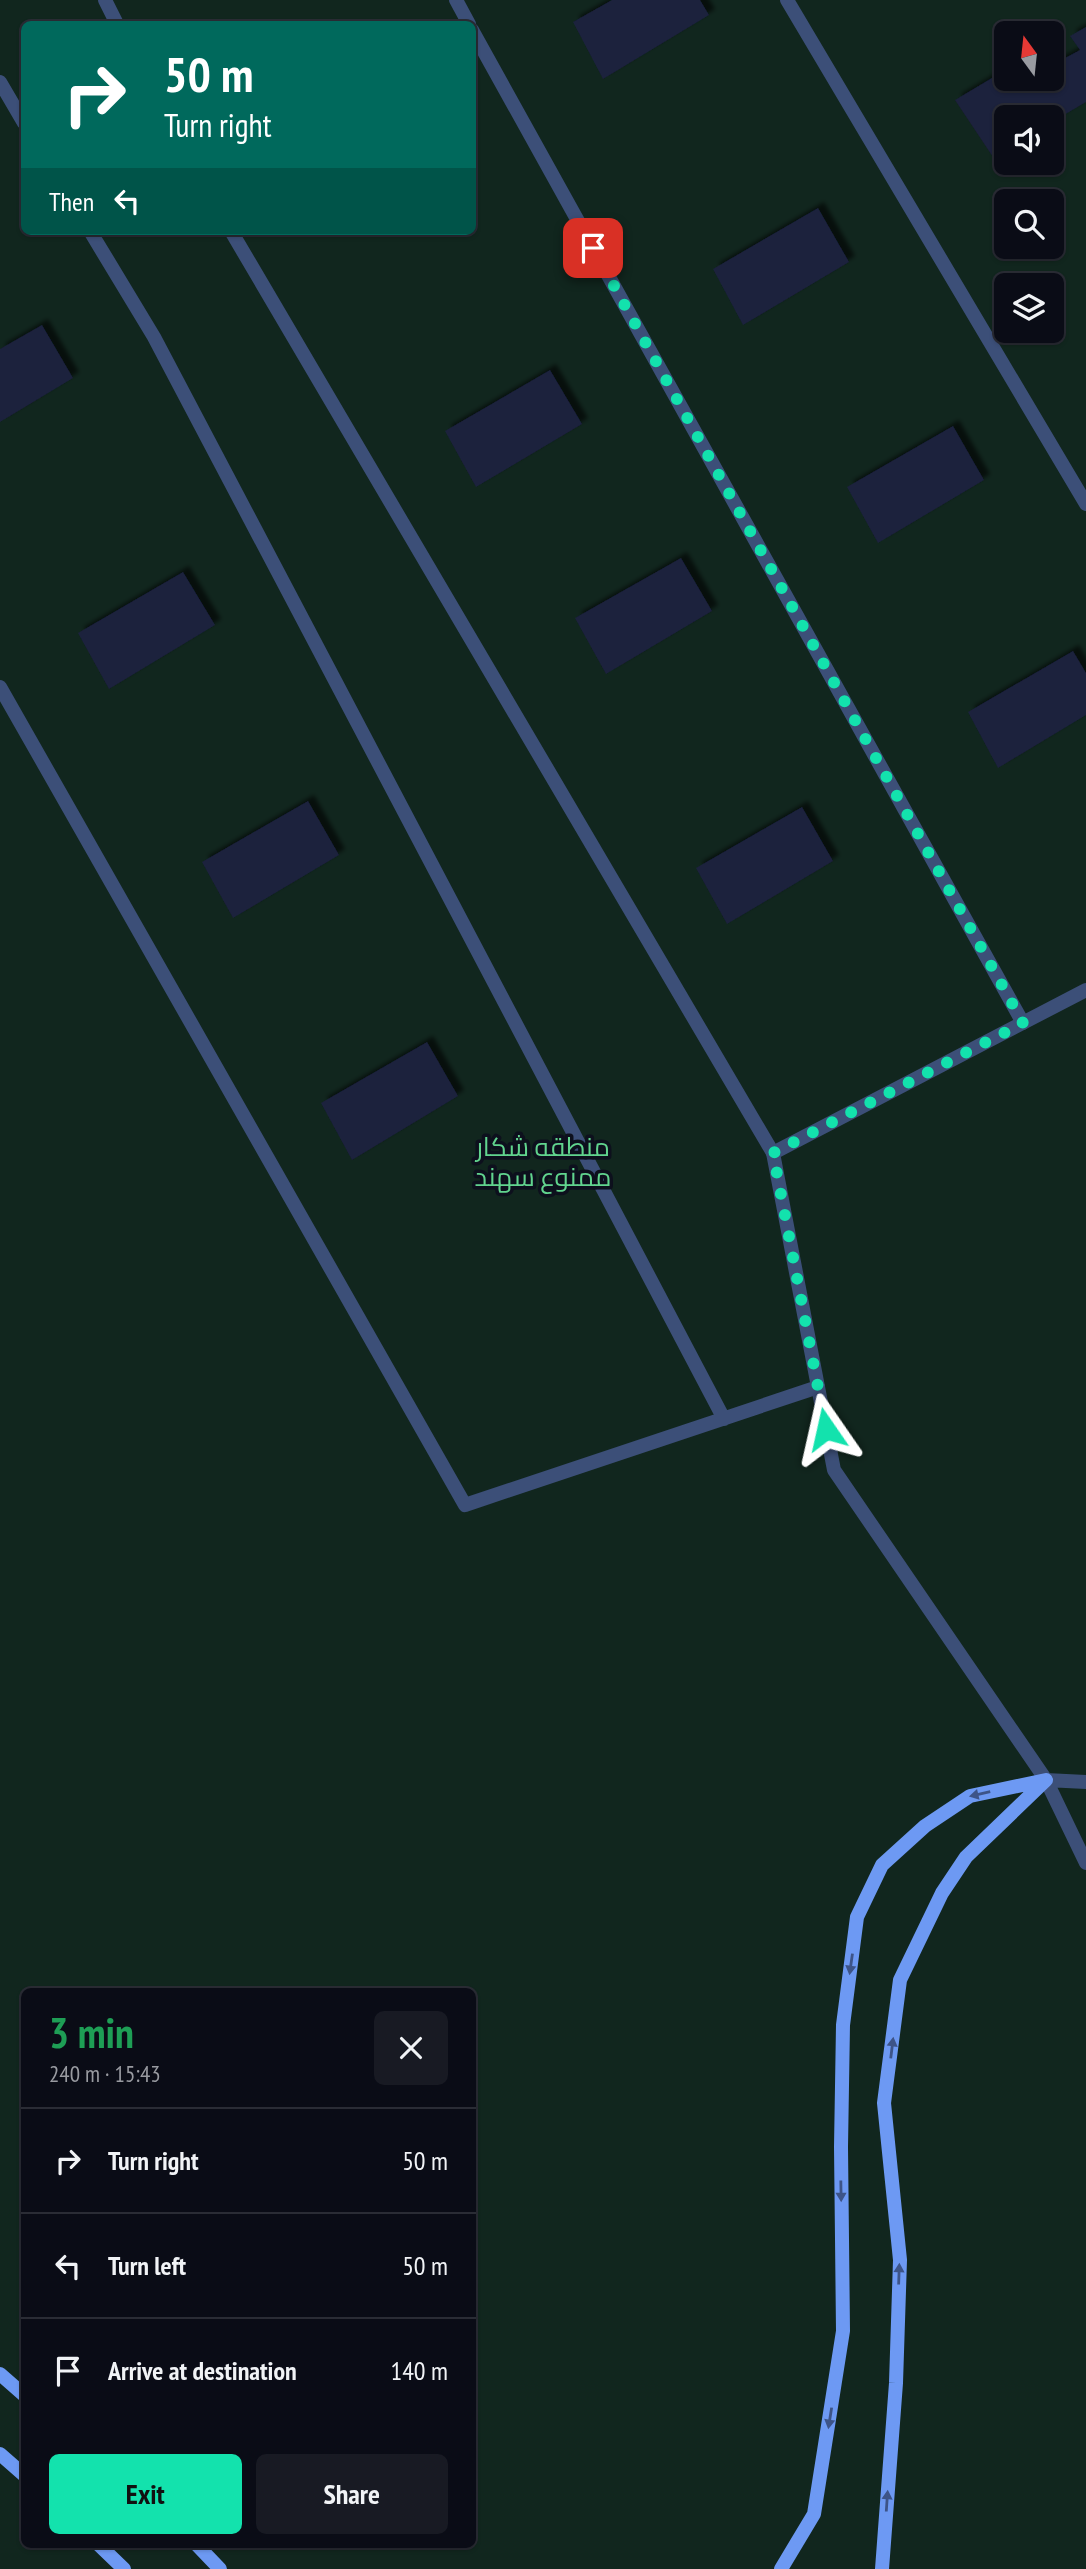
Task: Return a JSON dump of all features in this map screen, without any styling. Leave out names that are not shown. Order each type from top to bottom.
[{"type":"street","points":[[106,0],[116,21]]},
{"type":"street","points":[[456,0],[468,21]]},
{"type":"street","points":[[787,0],[1086,504]]},
{"type":"street","points":[[476,37],[1023,1023]]},
{"type":"street","points":[[0,82],[21,118]]},
{"type":"street","points":[[92,235],[154,337],[724,1419]]},
{"type":"street","points":[[233,235],[773,1153],[834,1470],[1046,1780],[1086,1863]]},
{"type":"street","points":[[0,687],[465,1505],[818,1387]]},
{"type":"street","points":[[773,1153],[1086,990]]},
{"type":"street","points":[[882,2569],[896,2383],[900,2260],[884,2103],[900,1980],[942,1893],[966,1857],[1046,1780]]},
{"type":"street","points":[[783,2567],[814,2514],[843,2330],[843,2025],[857,1917],[882,1865],[925,1826],[970,1796],[1046,1780],[1086,1782]]},
{"type":"street","points":[[0,2374],[21,2392]]},
{"type":"street","points":[[0,2454],[21,2472]]},
{"type":"street","points":[[102,2548],[124,2569]]},
{"type":"street","points":[[200,2548],[220,2569]]},
{"type":"green space","name":"منطقه شکار ممنوع سهند","points":[[0,0],[1086,0],[1086,2569],[0,2569]]},
{"type":"building","points":[[612,0],[700,0],[709,15],[603,79],[573,22]]},
{"type":"building","points":[[1086,27],[1086,102],[1064,115],[1064,105],[994,105],[993,157],[955,100],[994,77],[994,91],[1064,91],[1064,59],[1080,50],[1070,36]]},
{"type":"building","points":[[818,208],[849,262],[743,325],[713,269]]},
{"type":"building","points":[[42,325],[73,378],[0,422],[0,349]]},
{"type":"building","points":[[550,370],[582,424],[476,487],[445,431]]},
{"type":"building","points":[[953,426],[984,480],[878,543],[847,487]]},
{"type":"building","points":[[681,558],[712,611],[606,674],[575,618]]},
{"type":"building","points":[[183,572],[215,625],[109,689],[78,633]]},
{"type":"building","points":[[1073,651],[1086,673],[1086,715],[998,768],[968,712]]},
{"type":"building","points":[[308,801],[339,855],[233,918],[202,862]]},
{"type":"building","points":[[802,807],[833,861],[727,924],[696,868]]},
{"type":"building","points":[[427,1042],[458,1096],[352,1160],[321,1103]]},
{"type":"route","points":[[593,248],[1023,1023],[773,1153],[826,1429]]}]
